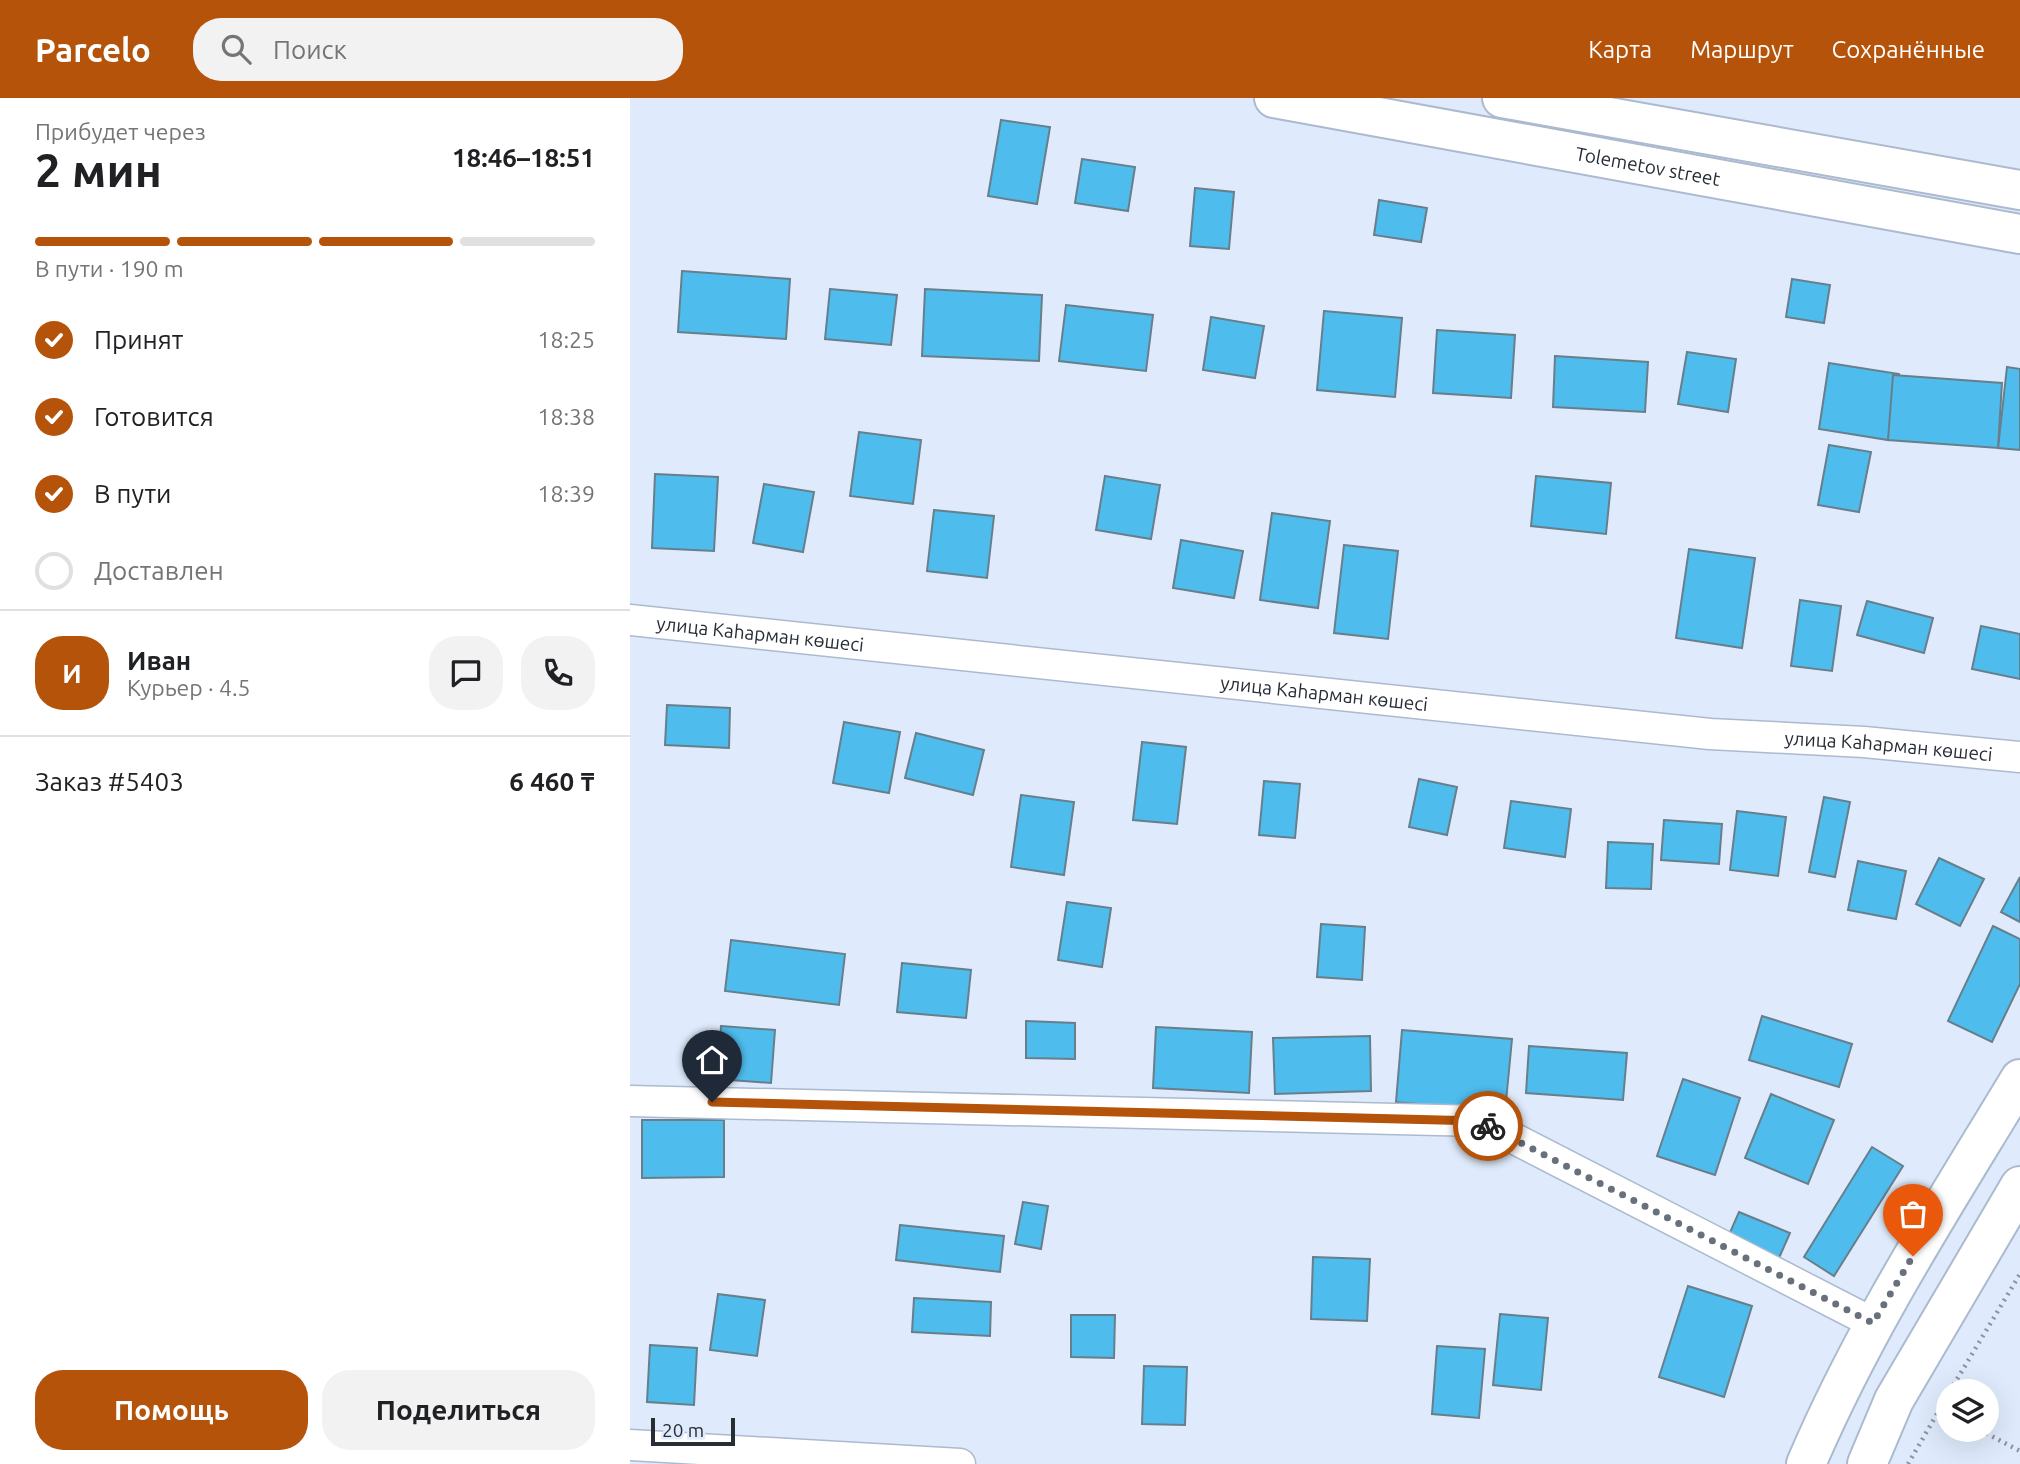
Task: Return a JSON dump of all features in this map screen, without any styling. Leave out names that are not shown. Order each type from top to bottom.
[{"type":"main road","name":"Tolemetov street","points":[[1274,98],[2020,234]]},
{"type":"main road","points":[[1502,98],[2020,190]]},
{"type":"main road","points":[[1805,1464],[1836,1392],[1873,1323],[2020,1079]]},
{"type":"main road","points":[[1867,1464],[1894,1400],[2020,1186]]},
{"type":"street","name":"улица Каһарман көшесі","points":[[630,620],[1710,734],[1864,742],[2020,757]]},
{"type":"street","points":[[630,1101],[1480,1121],[1873,1323]]},
{"type":"street","points":[[630,1445],[960,1464]]},
{"type":"path","points":[[1957,1379],[2020,1274]]},
{"type":"path","points":[[1908,1464],[1936,1416]]},
{"type":"path","points":[[1999,1440],[2020,1451]]},
{"type":"building","points":[[1001,120],[1050,127],[1037,204],[988,196]]},
{"type":"building","points":[[1082,159],[1135,167],[1128,211],[1075,203]]},
{"type":"building","points":[[1195,188],[1234,192],[1229,249],[1190,246]]},
{"type":"building","points":[[1379,200],[1427,208],[1421,242],[1374,235]]},
{"type":"building","points":[[682,271],[790,279],[786,339],[678,332]]},
{"type":"building","points":[[1792,279],[1830,285],[1824,323],[1786,317]]},
{"type":"building","points":[[830,289],[897,295],[891,345],[825,339]]},
{"type":"building","points":[[925,289],[1042,295],[1039,361],[922,356]]},
{"type":"building","points":[[1066,305],[1153,315],[1146,371],[1059,361]]},
{"type":"building","points":[[1324,311],[1402,318],[1395,397],[1317,390]]},
{"type":"building","points":[[1211,317],[1264,326],[1255,378],[1203,370]]},
{"type":"building","points":[[1437,330],[1515,335],[1511,398],[1433,393]]},
{"type":"building","points":[[1687,352],[1736,359],[1728,412],[1678,404]]},
{"type":"building","points":[[1555,356],[1648,362],[1645,412],[1553,407]]},
{"type":"building","points":[[1829,363],[1899,374],[1888,440],[1819,429]]},
{"type":"building","points":[[2007,367],[2020,369],[2020,450],[1998,448]]},
{"type":"building","points":[[1893,375],[2002,383],[1998,448],[1888,440]]},
{"type":"building","points":[[859,432],[921,440],[913,504],[850,496]]},
{"type":"building","points":[[1829,445],[1871,452],[1859,512],[1818,505]]},
{"type":"building","points":[[655,474],[718,477],[714,551],[652,548]]},
{"type":"building","points":[[1105,476],[1160,485],[1151,539],[1096,530]]},
{"type":"building","points":[[1536,476],[1611,483],[1606,534],[1531,526]]},
{"type":"building","points":[[764,484],[814,492],[803,552],[753,543]]},
{"type":"building","points":[[934,510],[994,516],[987,578],[927,571]]},
{"type":"building","points":[[1272,513],[1330,521],[1318,608],[1260,600]]},
{"type":"building","points":[[1181,540],[1243,551],[1234,598],[1173,588]]},
{"type":"building","points":[[1344,545],[1398,551],[1388,639],[1334,633]]},
{"type":"building","points":[[1689,549],[1755,558],[1742,648],[1676,638]]},
{"type":"building","points":[[1800,600],[1841,606],[1832,671],[1791,666]]},
{"type":"building","points":[[1867,601],[1933,618],[1924,653],[1857,635]]},
{"type":"building","points":[[1981,626],[2020,634],[2020,679],[1972,669]]},
{"type":"building","points":[[667,705],[730,708],[729,748],[665,745]]},
{"type":"building","points":[[844,722],[900,732],[889,793],[833,783]]},
{"type":"building","points":[[916,733],[984,750],[973,795],[905,778]]},
{"type":"building","points":[[1142,742],[1186,747],[1177,824],[1133,820]]},
{"type":"building","points":[[1419,779],[1457,787],[1447,835],[1409,827]]},
{"type":"building","points":[[1264,781],[1300,784],[1295,838],[1259,835]]},
{"type":"building","points":[[1021,795],[1074,802],[1064,875],[1011,867]]},
{"type":"building","points":[[1824,797],[1850,802],[1835,877],[1809,872]]},
{"type":"building","points":[[1511,801],[1571,809],[1565,857],[1504,848]]},
{"type":"building","points":[[1737,811],[1786,817],[1778,876],[1730,870]]},
{"type":"building","points":[[1664,820],[1722,824],[1719,864],[1661,860]]},
{"type":"building","points":[[1608,842],[1653,844],[1651,889],[1606,888]]},
{"type":"building","points":[[1939,858],[1984,879],[1960,926],[1916,904]]},
{"type":"building","points":[[1858,861],[1906,871],[1896,919],[1848,910]]},
{"type":"building","points":[[2020,877],[2020,922],[2001,912]]},
{"type":"building","points":[[1067,902],[1111,908],[1102,967],[1058,960]]},
{"type":"building","points":[[1321,924],[1365,927],[1362,980],[1317,977]]},
{"type":"building","points":[[1993,926],[2020,939],[2020,984],[1992,1042],[1948,1021]]},
{"type":"building","points":[[731,940],[845,954],[839,1005],[725,991]]},
{"type":"building","points":[[902,963],[971,970],[966,1018],[897,1012]]},
{"type":"building","points":[[1762,1016],[1852,1044],[1839,1087],[1749,1060]]},
{"type":"building","points":[[1026,1021],[1075,1023],[1075,1059],[1026,1058]]},
{"type":"building","points":[[721,1026],[775,1030],[771,1083],[717,1079]]},
{"type":"building","points":[[1156,1027],[1252,1032],[1249,1093],[1153,1088]]},
{"type":"building","points":[[1402,1030],[1512,1039],[1505,1112],[1396,1102]]},
{"type":"building","points":[[1370,1036],[1371,1091],[1275,1094],[1273,1038]]},
{"type":"building","points":[[1529,1046],[1627,1053],[1623,1100],[1526,1093]]},
{"type":"building","points":[[1683,1079],[1740,1098],[1715,1175],[1657,1156]]},
{"type":"building","points":[[1771,1094],[1834,1120],[1808,1184],[1745,1158]]},
{"type":"building","points":[[642,1120],[724,1120],[724,1177],[642,1178]]},
{"type":"building","points":[[1872,1147],[1903,1166],[1834,1276],[1804,1257]]},
{"type":"building","points":[[1023,1202],[1048,1206],[1041,1249],[1015,1244]]},
{"type":"building","points":[[1739,1212],[1790,1233],[1779,1258],[1728,1237]]},
{"type":"building","points":[[900,1225],[1004,1236],[1000,1272],[896,1260]]},
{"type":"building","points":[[1313,1257],[1370,1259],[1367,1321],[1311,1319]]},
{"type":"building","points":[[1688,1286],[1752,1306],[1724,1397],[1659,1377]]},
{"type":"building","points":[[718,1294],[765,1300],[757,1356],[710,1350]]},
{"type":"building","points":[[914,1298],[991,1302],[990,1336],[912,1332]]},
{"type":"building","points":[[1500,1314],[1548,1318],[1541,1390],[1493,1385]]},
{"type":"building","points":[[1071,1315],[1115,1315],[1114,1358],[1071,1357]]},
{"type":"building","points":[[650,1345],[697,1348],[694,1405],[647,1402]]},
{"type":"building","points":[[1437,1346],[1485,1349],[1479,1418],[1432,1414]]},
{"type":"building","points":[[1144,1366],[1187,1367],[1185,1425],[1142,1424]]},
{"type":"way so far","points":[[1488,1126],[1873,1323],[1913,1256]]},
{"type":"route","points":[[712,1102],[1480,1121],[1488,1126]]}]
